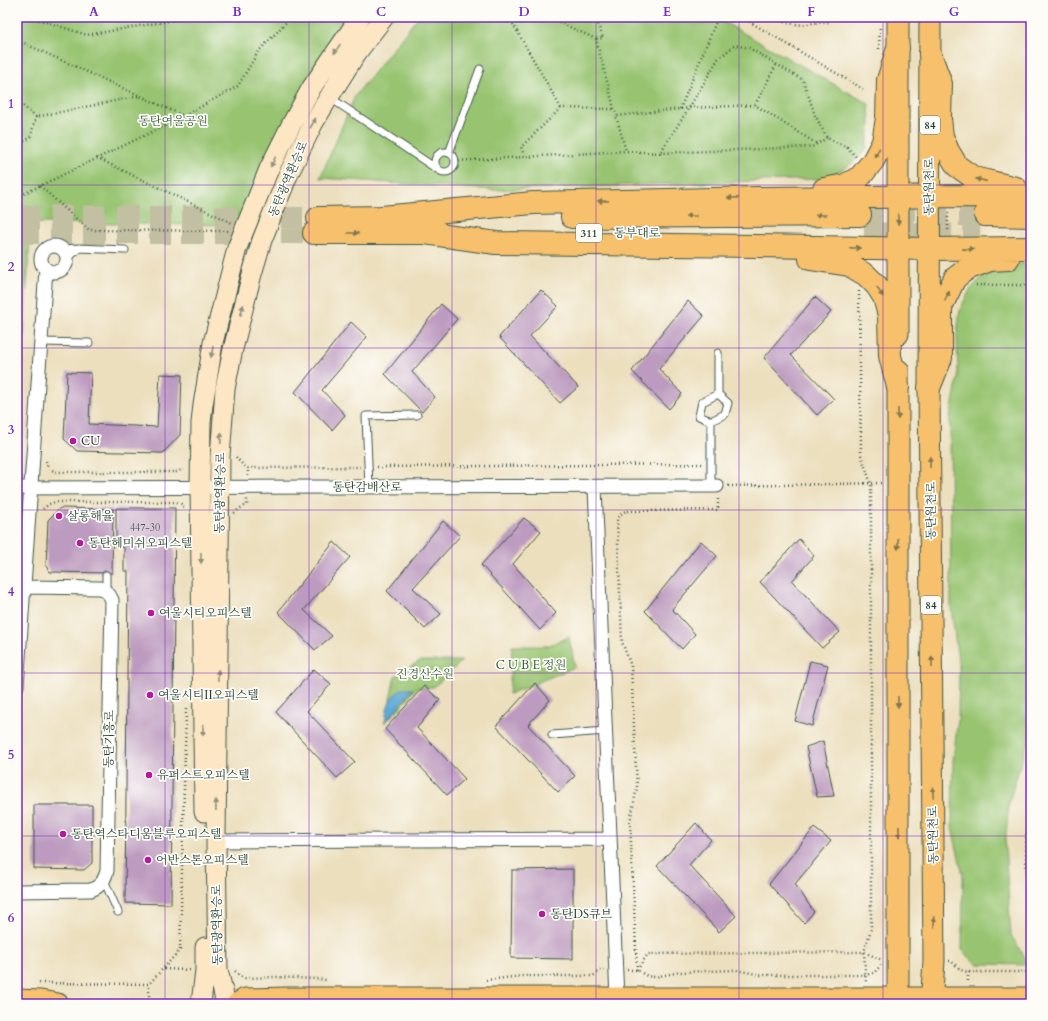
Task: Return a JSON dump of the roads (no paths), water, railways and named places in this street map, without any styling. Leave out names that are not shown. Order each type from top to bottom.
[{"type":"highway","points":[[759,198],[845,185],[860,177],[866,171],[873,162],[883,142],[887,118],[889,46]]},
{"type":"highway","points":[[930,54],[941,84],[940,118],[942,136],[948,151],[957,166],[974,178],[1019,189],[1031,197]]},
{"type":"highway","points":[[371,218],[533,202],[898,196],[1031,197]]},
{"type":"highway","points":[[1031,216],[982,225],[1031,234]]},
{"type":"highway","name":"동부대로","points":[[371,218],[862,224],[425,233],[316,226],[371,218]]},
{"type":"highway","points":[[425,233],[496,243],[898,249],[1031,248]]},
{"type":"highway","points":[[756,246],[802,258],[849,264],[866,275],[877,286],[884,298],[889,315],[890,356],[898,387]]},
{"type":"highway","points":[[929,388],[941,358],[942,307],[955,278],[967,269],[984,262],[990,260],[1019,258],[1031,251]]},
{"type":"main road","name":"동탄원천로","points":[[930,17],[930,54],[939,196],[938,249],[929,388],[934,953],[931,1001]]},
{"type":"main road","points":[[889,20],[889,46],[898,196],[898,1001]]},
{"type":"main road","points":[[237,1004],[245,999],[284,1001],[617,998],[931,1001],[1024,998]]},
{"type":"main road","points":[[17,1000],[41,1001],[58,1004]]},
{"type":"street","name":"동탄광역환승로","points":[[201,1004],[205,970],[200,487],[201,423],[205,392],[214,343],[237,248],[269,169],[312,87],[360,17]]},
{"type":"street","name":"동탄광역환승로","points":[[226,1004],[218,970],[216,841],[220,487],[221,440],[225,389],[250,280],[262,240],[288,175],[313,124],[329,97],[356,54],[384,17]]},
{"type":"street","points":[[17,686],[24,587],[24,488],[41,342],[46,269],[41,261],[44,250],[51,246],[59,247],[64,255],[65,264],[58,270],[50,271],[46,269]]},
{"type":"street","name":"동탄감배산로","points":[[24,488],[714,486]]},
{"type":"street","points":[[595,487],[617,998]]},
{"type":"street","points":[[24,587],[100,588],[106,590]]},
{"type":"street","name":"동탄기흥로","points":[[104,880],[107,871],[112,600],[110,594],[106,590]]},
{"type":"street","points":[[216,841],[610,839]]},
{"type":"street","points":[[17,890],[91,890],[99,887],[104,880]]},
{"type":"lane","points":[[449,153],[480,69]]},
{"type":"lane","points":[[329,97],[437,169],[442,172],[449,172],[454,167],[454,158],[449,153],[442,152],[437,156],[434,162],[437,169]]},
{"type":"lane","points":[[64,255],[79,248]]},
{"type":"lane","points":[[64,255],[79,248],[125,250]]},
{"type":"lane","points":[[41,342],[89,342]]},
{"type":"lane","points":[[718,353],[718,394],[728,403],[725,414],[711,420],[699,416],[702,402],[718,394]]},
{"type":"lane","points":[[369,487],[366,416],[417,415]]},
{"type":"lane","points":[[711,420],[714,486]]},
{"type":"lane","points":[[106,575],[106,590]]},
{"type":"lane","points":[[552,735],[606,731]]},
{"type":"lane","points":[[104,880],[118,912]]},
{"type":"water","points":[[401,689],[413,689],[385,723],[389,704],[393,697]]},
{"type":"tunnel","points":[[860,215],[985,215]]},
{"type":"tunnel","points":[[17,216],[318,218]]},
{"type":"tunnel","points":[[17,233],[314,233]]},
{"type":"tunnel","points":[[864,233],[980,235]]},
{"type":"place","name":"CU","points":[[73,441]]},
{"type":"place","name":"살롱해율","points":[[59,516]]},
{"type":"place","name":"동탄헤미쉬오피스텔","points":[[80,543]]},
{"type":"place","name":"여울시티오피스텔","points":[[151,613]]},
{"type":"place","name":"여울시티II오피스텔","points":[[150,695]]},
{"type":"place","name":"유퍼스트오피스텔","points":[[149,775]]},
{"type":"place","name":"동탄역스타디움블루오피스텔","points":[[63,834]]},
{"type":"place","name":"어반스톤오피스텔","points":[[148,860]]},
{"type":"place","name":"동탄DS큐브","points":[[542,914]]},
{"type":"park label","name":"동탄여울공원","points":[[173,121]]},
{"type":"park label","name":"C U B E 정원","points":[[531,665]]},
{"type":"park label","name":"진경산수원","points":[[425,674]]}]
